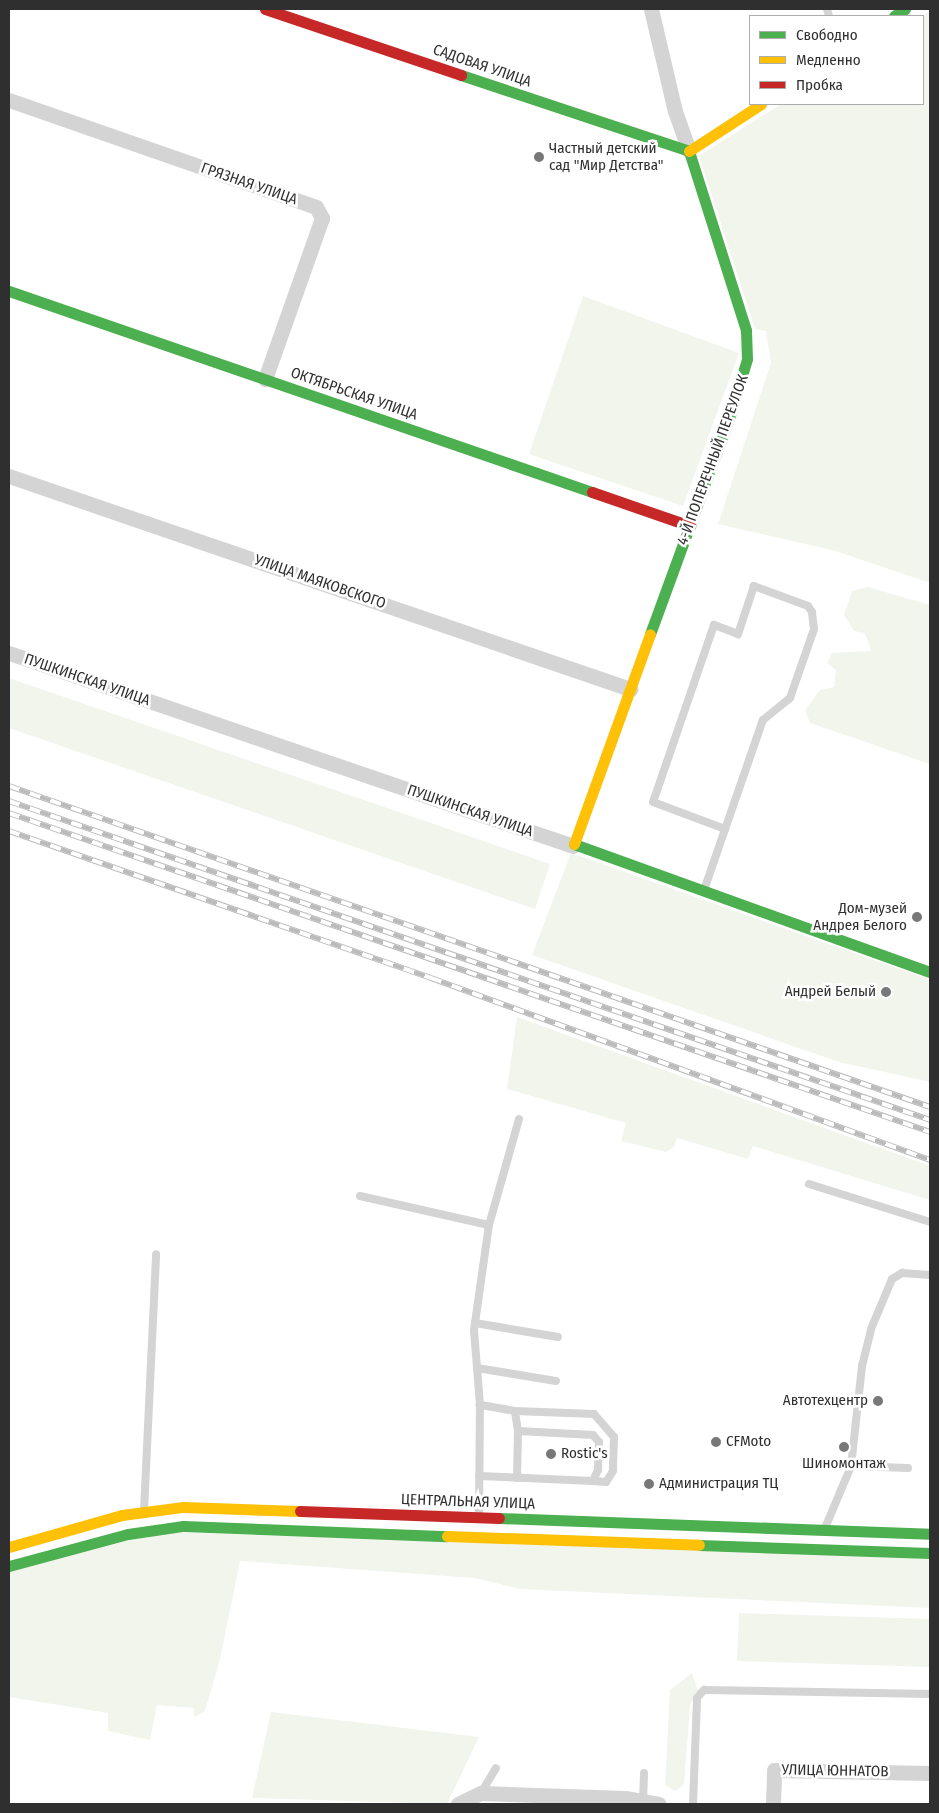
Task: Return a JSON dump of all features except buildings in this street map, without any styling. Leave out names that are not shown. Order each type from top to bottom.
[{"type":"street","name":"САДОВАЯ УЛИЦА","points":[[265,9],[689,151]]},
{"type":"street","name":"4-Й ПОПЕРЕЧНЫЙ ПЕРЕУЛОК","points":[[573,846],[731,413],[745,371],[748,345],[675,111],[651,9]]},
{"type":"street","name":"ГРЯЗНАЯ УЛИЦА","points":[[9,100],[316,207],[322,218],[265,379]]},
{"type":"street","points":[[689,151],[759,105]]},
{"type":"street","name":"ОКТЯБРЬСКАЯ УЛИЦА","points":[[9,291],[265,379],[444,437],[690,526]]},
{"type":"street","name":"УЛИЦА МАЯКОВСКОГО","points":[[9,476],[630,689]]},
{"type":"street","name":"ПУШКИНСКАЯ УЛИЦА","points":[[9,653],[573,846],[930,972]]},
{"type":"street","name":"ЦЕНТРАЛЬНАЯ УЛИЦА","points":[[9,1547],[144,1511],[183,1506],[930,1534]]},
{"type":"street","points":[[9,1566],[128,1534],[183,1526],[930,1553]]},
{"type":"street","points":[[823,1549],[824,1530]]},
{"type":"street","name":"УЛИЦА ЮННАТОВ","points":[[773,1804],[774,1770],[930,1773]]},
{"type":"street","points":[[458,1804],[481,1793],[658,1804]]},
{"type":"lane","points":[[703,892],[725,829],[763,720],[790,698],[814,629],[812,612],[808,606],[754,586],[738,634],[714,625],[653,802],[725,829]]},
{"type":"lane","points":[[478,1517],[480,1406],[476,1323],[489,1225],[519,1119]]},
{"type":"lane","points":[[808,1184],[930,1222]]},
{"type":"lane","points":[[360,1196],[489,1225]]},
{"type":"lane","points":[[144,1511],[156,1254]]},
{"type":"lane","points":[[824,1530],[851,1466],[862,1366],[871,1330],[892,1279],[902,1273],[930,1275]]},
{"type":"lane","points":[[476,1323],[558,1337]]},
{"type":"lane","points":[[477,1368],[556,1381]]},
{"type":"lane","points":[[479,1476],[606,1482],[612,1471],[614,1437],[594,1414],[515,1411],[480,1406]]},
{"type":"lane","points":[[515,1411],[518,1431],[517,1478]]},
{"type":"lane","points":[[518,1431],[593,1434],[599,1442],[598,1470],[593,1481]]},
{"type":"lane","points":[[851,1466],[908,1468]]},
{"type":"lane","points":[[693,1804],[697,1698],[704,1690],[930,1694]]},
{"type":"lane","points":[[481,1793],[496,1768]]},
{"type":"lane","points":[[643,1802],[644,1773]]},
{"type":"shaded area","points":[[930,11],[930,583],[836,551],[718,524],[771,363],[766,331],[755,329],[699,156],[779,105],[924,105],[924,15]]},
{"type":"shaded area","points":[[583,296],[739,353],[683,506],[529,454]]},
{"type":"shaded area","points":[[868,587],[930,605],[930,764],[810,723],[805,710],[820,690],[834,687],[836,670],[827,663],[832,653],[871,651],[865,633],[854,631],[844,615],[852,591]]},
{"type":"shaded area","points":[[9,678],[550,864],[535,909],[9,728]]},
{"type":"shaded area","points":[[571,853],[930,980],[930,1082],[839,1062],[532,955]]},
{"type":"shaded area","points":[[517,1017],[930,1166],[930,1200],[753,1146],[748,1159],[677,1138],[674,1147],[666,1152],[621,1141],[626,1123],[507,1089]]},
{"type":"shaded area","points":[[162,1532],[930,1557],[930,1608],[520,1589],[475,1578],[240,1561],[220,1659],[205,1711],[194,1717],[194,1708],[157,1705],[150,1740],[108,1731],[108,1713],[9,1697],[9,1571]]},
{"type":"shaded area","points":[[739,1613],[930,1619],[930,1667],[737,1661]]},
{"type":"shaded area","points":[[692,1673],[698,1691],[690,1705],[684,1784],[676,1791],[665,1785],[670,1690]]},
{"type":"shaded area","points":[[271,1712],[479,1737],[447,1804],[252,1798]]},
{"type":"railway","points":[[9,786],[930,1107]]},
{"type":"railway","points":[[9,801],[930,1120]]},
{"type":"railway","points":[[9,813],[930,1132]]},
{"type":"railway","points":[[9,831],[431,978],[930,1160]]},
{"type":"traffic: fast","points":[[896,15],[905,9]]},
{"type":"traffic: fast","points":[[461,75],[689,151]]},
{"type":"traffic: fast","points":[[650,634],[731,413],[747,359],[746,330],[689,151]]},
{"type":"traffic: fast","points":[[9,291],[592,492]]},
{"type":"traffic: fast","points":[[574,844],[930,972]]},
{"type":"traffic: fast","points":[[499,1518],[930,1534]]},
{"type":"traffic: fast","points":[[9,1566],[128,1534],[183,1526],[447,1536]]},
{"type":"traffic: fast","points":[[699,1545],[930,1553]]},
{"type":"traffic: slow","points":[[689,151],[759,105]]},
{"type":"traffic: slow","points":[[574,844],[650,634]]},
{"type":"traffic: slow","points":[[9,1547],[122,1515],[183,1507],[300,1511]]},
{"type":"traffic: slow","points":[[447,1536],[699,1545]]},
{"type":"traffic: jam","points":[[265,9],[461,75]]},
{"type":"traffic: jam","points":[[592,492],[690,526]]},
{"type":"traffic: jam","points":[[300,1511],[499,1518]]},
{"type":"place","name":"Частный детский сад \"Мир Детства\"","points":[[539,157]]},
{"type":"place","name":"Дом-музей Андрея Белого","points":[[917,917]]},
{"type":"place","name":"Андрей Белый","points":[[886,992]]},
{"type":"place","name":"Автотехцентр","points":[[878,1401]]},
{"type":"place","name":"CFMoto","points":[[716,1442]]},
{"type":"place","name":"Шиномонтаж","points":[[844,1447]]},
{"type":"place","name":"Rostic's","points":[[551,1454]]},
{"type":"place","name":"Администрация ТЦ","points":[[649,1484]]}]
